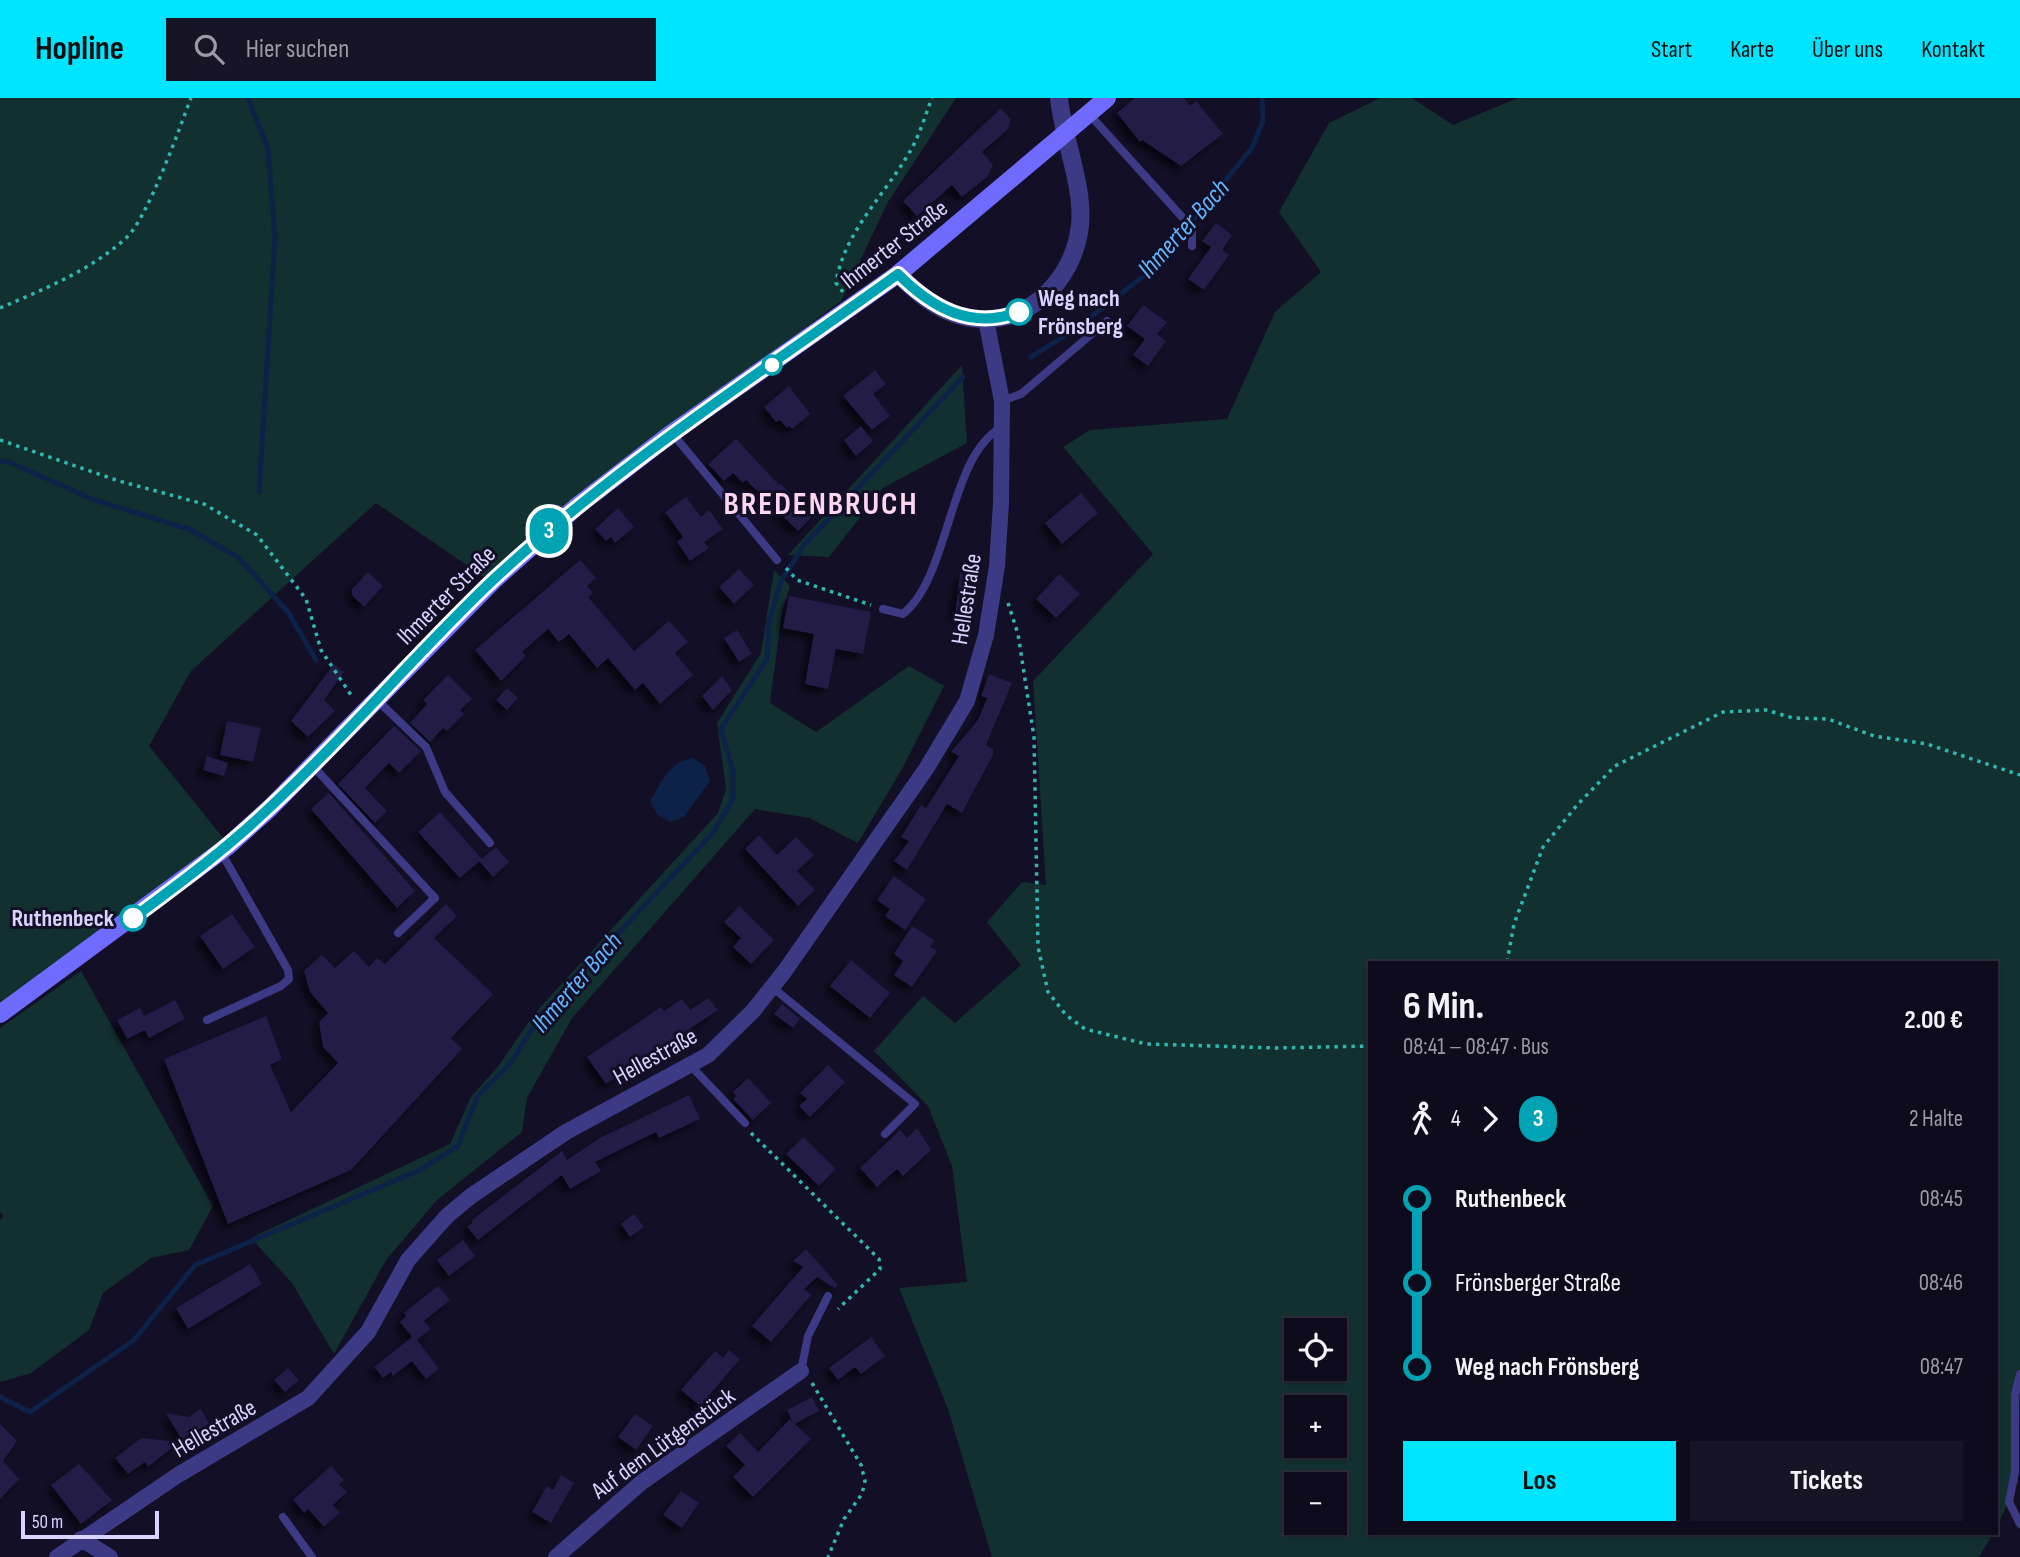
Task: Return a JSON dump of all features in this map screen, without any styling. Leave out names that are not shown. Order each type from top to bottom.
[{"type":"main road","name":"Ihmerter Straße","points":[[0,1014],[221,852],[312,765],[494,580],[576,507],[672,433],[898,274],[1107,98]]},
{"type":"street","points":[[898,274],[920,296],[943,309],[963,317],[986,320],[1003,317],[1033,305],[1062,278],[1077,245],[1080,194],[1067,150],[1059,98]]},
{"type":"street","name":"Hellestraße","points":[[57,1557],[178,1475],[308,1398],[368,1332],[408,1259],[447,1216],[471,1196],[566,1132],[691,1066],[727,1038],[772,987],[926,769],[967,701],[985,635],[996,566],[1002,401],[986,320]]},
{"type":"street","name":"Auf dem Lütgenstück","points":[[556,1557],[642,1482],[801,1371]]},
{"type":"street","points":[[81,1539],[110,1557]]},
{"type":"lane","points":[[1089,114],[1183,218],[1192,231],[1192,246]]},
{"type":"lane","points":[[1002,401],[1021,394],[1107,321]]},
{"type":"lane","points":[[883,609],[903,614],[915,605],[933,568],[957,496],[973,461],[987,438],[1002,427]]},
{"type":"lane","points":[[672,433],[777,559]]},
{"type":"lane","points":[[376,699],[426,747],[445,792],[490,843]]},
{"type":"lane","points":[[312,765],[435,898],[398,933]]},
{"type":"lane","points":[[207,1020],[281,986],[289,979],[288,970],[221,852]]},
{"type":"lane","points":[[772,987],[915,1104],[885,1134]]},
{"type":"lane","points":[[691,1066],[745,1125]]},
{"type":"lane","points":[[801,1371],[808,1336],[828,1296]]},
{"type":"lane","points":[[2020,1374],[2015,1395],[2015,1472],[2009,1502],[2020,1524]]},
{"type":"lane","points":[[284,1517],[312,1557]]},
{"type":"path","points":[[0,308],[69,278],[128,237],[155,186],[191,98]]},
{"type":"path","points":[[836,283],[838,267],[859,225],[911,151],[932,98]]},
{"type":"path","points":[[0,440],[119,481],[204,504],[257,535],[306,599],[321,650],[363,713]]},
{"type":"path","points":[[797,580],[883,609]]},
{"type":"path","points":[[1007,600],[1018,634],[1034,737],[1038,947],[1048,992],[1066,1015],[1085,1029],[1146,1044],[1277,1048],[1368,1046]]},
{"type":"path","points":[[1507,961],[1514,923],[1543,847],[1578,804],[1615,766],[1723,712],[1766,709],[1793,718],[1828,719],[1874,736],[1927,744],[2020,775]]},
{"type":"path","points":[[745,1125],[879,1259],[880,1269],[845,1302]]},
{"type":"path","points":[[801,1371],[813,1385],[861,1465],[865,1481],[862,1494],[844,1520],[828,1557]]},
{"type":"green space","points":[[0,98],[956,98],[888,202],[841,301],[566,507],[484,577],[376,503],[191,671],[149,746],[224,839],[0,1005]]},
{"type":"green space","points":[[1380,98],[1412,98],[1453,125],[1518,98],[2020,98],[2020,1385],[2018,1482],[1998,1524],[1998,961],[1368,961],[1368,1535],[1992,1535],[1979,1557],[992,1557],[948,1409],[899,1288],[967,1282],[952,1166],[928,1106],[874,1051],[923,996],[955,1023],[1021,965],[987,922],[1022,882],[1046,885],[1033,681],[1153,554],[1063,447],[1090,430],[1227,419],[1275,312],[1321,272],[1279,212],[1329,123]]},
{"type":"green space","points":[[962,365],[967,443],[883,488],[829,557],[788,555]]},
{"type":"green space","points":[[774,570],[790,586],[782,611],[770,703],[816,732],[909,666],[944,686],[902,769],[858,843],[809,818],[755,809],[572,1018],[527,1098],[522,1132],[437,1200],[386,1260],[334,1354],[292,1283],[251,1238],[450,1144],[471,1097],[500,1064],[534,1014],[718,813],[726,789],[717,723],[761,653]]},
{"type":"green space","points":[[81,971],[213,1206],[189,1250],[151,1258],[103,1293],[89,1330],[31,1373],[0,1382],[0,1220],[3,1216],[0,1212],[0,1028]]},
{"type":"water","points":[[693,758],[705,766],[710,781],[684,817],[670,822],[658,815],[650,802],[672,768]]},
{"type":"building","points":[[1135,98],[1184,98],[1190,106],[1196,101],[1223,134],[1181,166],[1142,140],[1140,142],[1117,113]]},
{"type":"building","points":[[1001,108],[1011,120],[1008,129],[982,152],[993,165],[987,177],[962,197],[952,185],[917,216],[903,201]]},
{"type":"building","points":[[1216,223],[1232,235],[1222,250],[1229,255],[1204,290],[1188,279],[1211,247],[1202,241]]},
{"type":"building","points":[[1143,305],[1167,322],[1157,334],[1166,341],[1148,366],[1133,355],[1145,339],[1127,326]]},
{"type":"building","points":[[875,370],[886,384],[873,394],[890,416],[872,430],[843,396]]},
{"type":"building","points":[[789,386],[810,414],[792,429],[789,426],[787,428],[780,420],[776,422],[764,407]]},
{"type":"building","points":[[861,426],[873,441],[856,456],[844,440]]},
{"type":"building","points":[[736,439],[779,485],[813,516],[798,531],[746,480],[743,483],[733,473],[724,481],[708,464]]},
{"type":"building","points":[[1081,493],[1098,513],[1062,544],[1045,523]]},
{"type":"building","points":[[686,497],[701,517],[709,510],[723,529],[704,542],[709,548],[690,561],[677,542],[683,537],[665,512]]},
{"type":"building","points":[[618,508],[634,527],[615,543],[611,537],[606,541],[595,529]]},
{"type":"building","points":[[580,560],[596,578],[587,586],[593,593],[588,597],[634,651],[669,621],[688,642],[675,653],[693,675],[660,704],[643,683],[635,690],[608,658],[597,668],[569,634],[559,642],[548,629],[522,652],[526,656],[501,681],[475,650]]},
{"type":"building","points":[[739,569],[754,585],[734,604],[719,587]]},
{"type":"building","points":[[368,572],[383,586],[364,607],[352,595],[352,589]]},
{"type":"building","points":[[960,574],[979,577],[974,619],[955,616]]},
{"type":"building","points":[[1059,574],[1080,594],[1056,618],[1036,599]]},
{"type":"building","points":[[789,596],[871,612],[863,654],[836,649],[828,689],[805,684],[814,634],[783,628]]},
{"type":"building","points":[[737,630],[752,654],[739,662],[724,638]]},
{"type":"building","points":[[334,664],[344,672],[324,700],[335,711],[308,737],[291,721]]},
{"type":"building","points":[[989,674],[1012,683],[986,745],[993,749],[993,755],[962,813],[947,804],[907,870],[894,861],[909,841],[901,837],[921,805],[926,808],[959,756],[951,752],[978,720],[987,698],[981,696]]},
{"type":"building","points":[[448,675],[472,699],[460,710],[464,714],[447,731],[443,728],[430,742],[410,723],[427,704],[423,700]]},
{"type":"building","points":[[722,676],[732,690],[713,710],[702,696]]},
{"type":"building","points":[[507,688],[518,698],[507,710],[496,700]]},
{"type":"building","points":[[227,721],[261,728],[253,762],[220,755]]},
{"type":"building","points":[[394,726],[421,751],[399,773],[389,763],[365,788],[387,811],[375,823],[338,784]]},
{"type":"building","points":[[207,756],[228,763],[224,776],[203,770]]},
{"type":"building","points":[[329,793],[415,891],[397,908],[311,809]]},
{"type":"building","points":[[440,812],[482,859],[460,878],[418,832]]},
{"type":"building","points":[[759,835],[777,855],[796,837],[814,855],[797,871],[815,890],[798,906],[745,849]]},
{"type":"building","points":[[496,847],[509,862],[493,877],[479,861]]},
{"type":"building","points":[[894,876],[926,899],[905,930],[885,916],[890,909],[877,900]]},
{"type":"building","points":[[446,904],[457,916],[434,938],[493,994],[451,1038],[462,1049],[351,1170],[228,1224],[164,1059],[266,1016],[282,1059],[270,1065],[291,1112],[338,1063],[323,1047],[319,1022],[328,1013],[310,992],[304,971],[322,955],[335,968],[354,951],[369,967],[377,958],[385,964]]},
{"type":"building","points":[[739,906],[774,940],[751,964],[733,947],[741,938],[724,922]]},
{"type":"building","points":[[232,914],[255,947],[223,969],[200,936]]},
{"type":"building","points":[[912,926],[934,940],[930,947],[937,951],[912,987],[894,975],[903,961],[894,954]]},
{"type":"building","points":[[851,960],[890,993],[870,1018],[830,986]]},
{"type":"building","points":[[708,998],[718,1010],[606,1084],[587,1057],[661,1007],[664,1011],[682,999],[690,1010]]},
{"type":"building","points":[[175,1000],[185,1019],[149,1038],[145,1030],[127,1039],[117,1020],[140,1008],[144,1016]]},
{"type":"building","points":[[782,1004],[800,1019],[793,1028],[774,1014]]},
{"type":"building","points":[[828,1065],[845,1082],[810,1117],[799,1106],[807,1099],[800,1093]]},
{"type":"building","points":[[748,1078],[771,1103],[753,1120],[733,1099],[736,1096],[733,1092]]},
{"type":"building","points":[[689,1095],[700,1119],[659,1138],[656,1132],[595,1162],[601,1171],[570,1189],[562,1175],[478,1240],[467,1227],[472,1220],[562,1151],[567,1160],[600,1138]]},
{"type":"building","points":[[917,1128],[931,1150],[903,1176],[897,1169],[877,1187],[860,1168],[900,1130],[907,1138]]},
{"type":"building","points":[[803,1137],[836,1169],[819,1186],[786,1154]]},
{"type":"building","points":[[634,1214],[644,1227],[630,1237],[621,1224]]},
{"type":"building","points":[[463,1240],[475,1256],[449,1276],[437,1260]]},
{"type":"building","points":[[806,1249],[838,1285],[835,1288],[817,1277],[804,1289],[811,1295],[771,1342],[752,1326],[803,1267],[793,1261]]},
{"type":"building","points":[[250,1264],[262,1284],[188,1329],[176,1308]]},
{"type":"building","points":[[438,1286],[450,1300],[424,1321],[431,1329],[417,1340],[439,1369],[426,1379],[412,1361],[393,1376],[391,1372],[383,1378],[374,1367],[412,1337],[400,1322],[406,1316],[404,1313]]},
{"type":"building","points":[[871,1337],[885,1356],[861,1374],[855,1367],[838,1380],[829,1368]]},
{"type":"building","points":[[729,1350],[740,1359],[700,1406],[681,1390],[715,1351],[723,1358]]},
{"type":"building","points":[[288,1368],[299,1380],[285,1392],[274,1380]]},
{"type":"building","points":[[812,1397],[819,1411],[795,1424],[811,1439],[753,1497],[733,1477],[745,1465],[726,1446],[740,1433],[758,1452],[790,1419],[793,1423],[787,1410]]},
{"type":"building","points":[[201,1409],[210,1425],[188,1443],[185,1438],[182,1440],[166,1413],[188,1417]]},
{"type":"building","points":[[635,1414],[653,1426],[636,1450],[618,1437]]},
{"type":"building","points":[[0,1424],[17,1441],[3,1461],[19,1479],[0,1499]]},
{"type":"building","points":[[141,1438],[179,1442],[148,1467],[145,1462],[128,1474],[115,1458]]},
{"type":"building","points":[[79,1464],[112,1500],[81,1524],[51,1485]]},
{"type":"building","points":[[331,1466],[344,1480],[339,1485],[347,1492],[333,1505],[340,1513],[324,1527],[308,1509],[304,1513],[293,1500]]},
{"type":"building","points":[[561,1475],[574,1483],[551,1523],[532,1512],[547,1486],[553,1490]]},
{"type":"building","points":[[681,1491],[699,1503],[682,1528],[663,1515]]},
{"type":"waterway","points":[[248,98],[268,149],[275,238],[259,492]]},
{"type":"waterway","name":"Ihmerter Bach","points":[[1031,357],[1074,330],[1154,268],[1252,148],[1263,121],[1262,98]]},
{"type":"waterway","name":"Ihmerter Bach","points":[[0,1397],[30,1412],[134,1340],[195,1265],[420,1170],[458,1146],[477,1097],[510,1064],[541,1015],[712,834],[733,799],[733,771],[721,729],[767,659],[769,622],[781,581],[804,545],[963,377]]},
{"type":"waterway","points":[[0,461],[9,462],[92,499],[191,530],[239,558],[288,612],[316,660]]},
{"type":"bus line","name":"3","points":[[133,918],[221,852],[270,808],[443,630],[576,507],[672,433],[898,274],[920,296],[963,317],[986,320],[1019,312]]},
{"type":"place","name":"Weg nach Frönsberg","points":[[1019,312]]},
{"type":"place","name":"Ruthenbeck","points":[[133,918]]},
{"type":"district","name":"BREDENBRUCH","points":[[821,503]]}]
